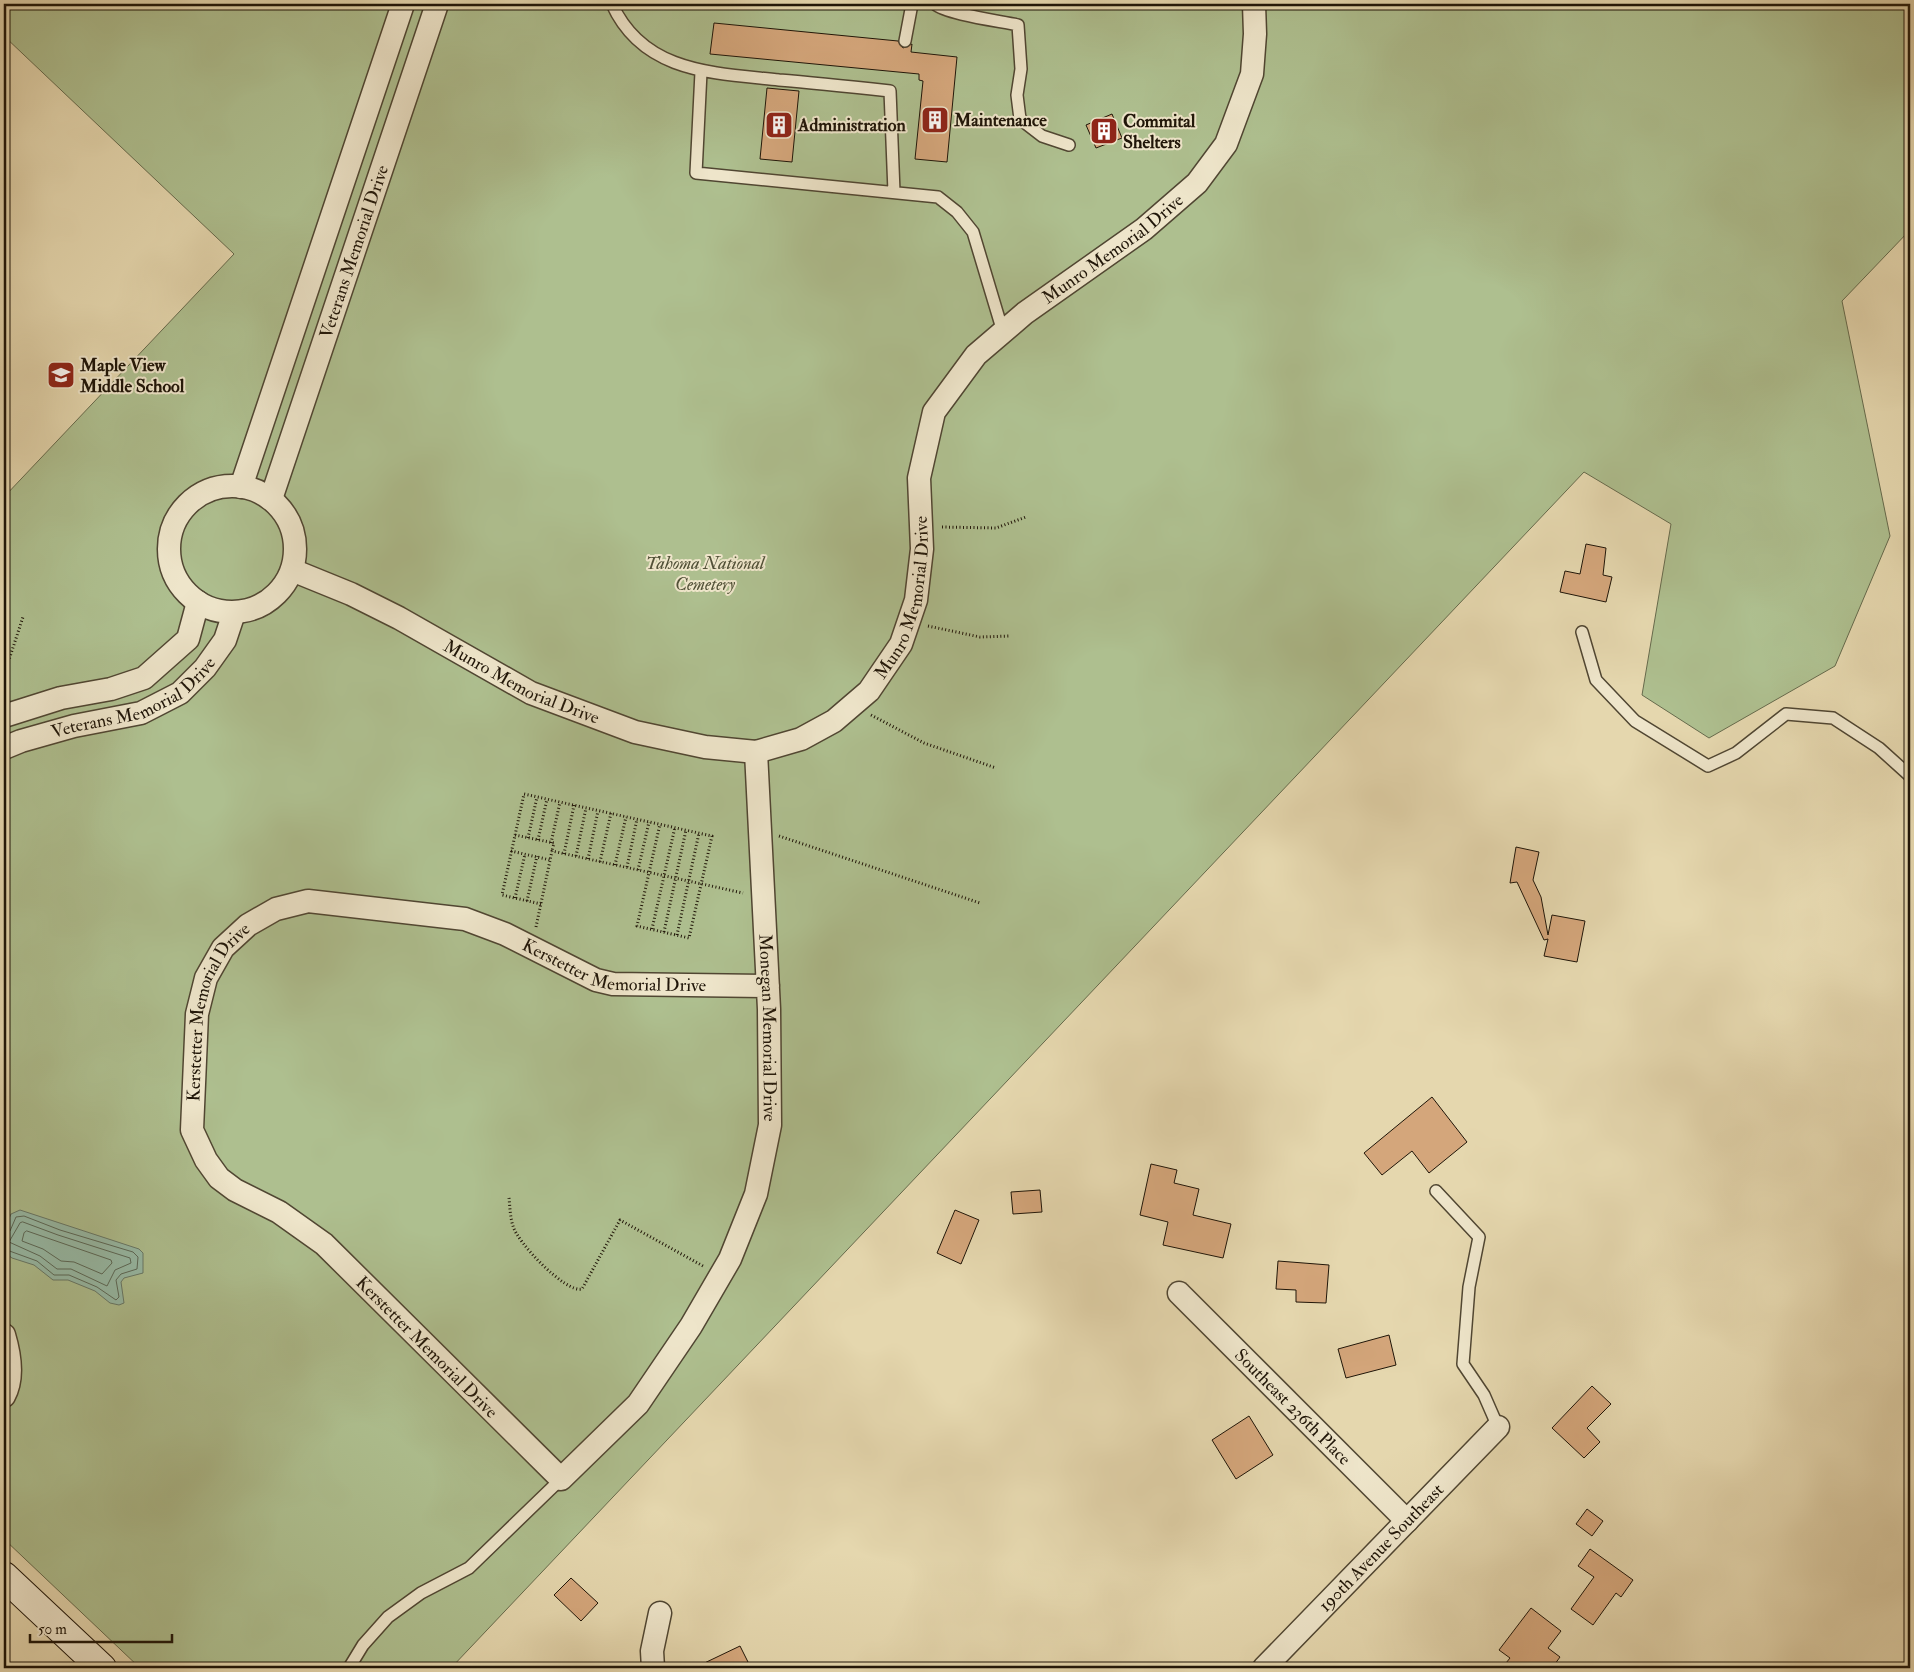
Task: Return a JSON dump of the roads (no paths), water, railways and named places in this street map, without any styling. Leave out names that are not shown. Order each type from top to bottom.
[{"type":"main road","points":[[4,1576],[102,1668]]},
{"type":"street","name":"Veterans Memorial Drive","points":[[241,487],[403,4]]},
{"type":"street","name":"Veterans Memorial Drive","points":[[271,499],[437,4]]},
{"type":"street","name":"Munro Memorial Drive","points":[[292,570],[351,594],[399,618],[531,693],[635,732],[705,747],[756,752],[801,740],[834,721],[869,691],[896,652],[916,600],[922,549],[919,478],[934,412],[976,355],[1025,312],[1144,229],[1197,184],[1226,144],[1252,74],[1255,34],[1254,4]]},
{"type":"street","points":[[224,487],[241,487],[256,491],[271,499],[291,526],[295,548],[292,570],[287,582],[270,600],[258,607],[234,613],[215,610],[198,602],[185,592],[176,577],[170,561],[169,544],[173,528],[181,512],[193,500],[207,492],[224,487]]},
{"type":"street","name":"Veterans Memorial Drive","points":[[4,716],[61,698],[111,689],[144,678],[188,640],[198,602]]},
{"type":"street","name":"Veterans Memorial Drive","points":[[4,748],[74,726],[141,713],[180,693],[205,668],[225,640],[234,613]]},
{"type":"street","name":"Monegan Memorial Drive","points":[[561,1479],[638,1404],[691,1326],[721,1276],[730,1259],[756,1194],[770,1125],[768,986],[756,752]]},
{"type":"street","name":"Kerstetter Memorial Drive","points":[[561,1479],[324,1244],[280,1212],[235,1190],[219,1178],[206,1160],[192,1130],[197,1014],[206,978],[223,948],[248,925],[276,909],[308,901],[465,919],[505,934],[596,980],[612,984],[768,986]]},
{"type":"street","name":"Southeast 236th Place","points":[[1179,1293],[1407,1521]]},
{"type":"street","points":[[4,1335],[11,1357],[7,1390],[4,1396]]},
{"type":"street","name":"190th Avenue Southeast","points":[[1264,1668],[1498,1427]]},
{"type":"street","points":[[653,1668],[652,1652],[660,1613]]},
{"type":"lane","points":[[612,4],[620,21],[649,50],[701,72],[890,91],[894,192]]},
{"type":"lane","points":[[905,41],[912,4]]},
{"type":"lane","points":[[935,4],[938,7],[965,14],[1018,25],[1021,69],[1017,95],[1020,119],[1042,136],[1069,145]]},
{"type":"lane","points":[[701,72],[696,172],[938,197],[957,212],[974,232],[1003,332]]},
{"type":"lane","points":[[1582,632],[1596,680],[1635,721],[1708,766],[1736,753],[1786,714],[1833,718],[1879,748],[1910,776]]},
{"type":"lane","points":[[1436,1190],[1479,1237],[1469,1287],[1463,1364],[1484,1395],[1498,1427]]},
{"type":"lane","points":[[349,1668],[363,1645],[388,1617],[421,1593],[469,1568],[561,1479]]},
{"type":"water","points":[[20,1210],[139,1249],[143,1253],[143,1273],[124,1278],[121,1282],[124,1303],[119,1305],[110,1303],[95,1291],[68,1280],[53,1280],[34,1265],[12,1258],[4,1252],[4,1230],[11,1214]]},
{"type":"place","name":"Maintenance","points":[[935,120]]},
{"type":"place","name":"Administration","points":[[779,125]]},
{"type":"place","name":"Commital Shelters","points":[[1104,131]]},
{"type":"place","name":"Maple View Middle School","points":[[61,375]]},
{"type":"park label","name":"Tahoma National Cemetery","points":[[705,573]]}]
